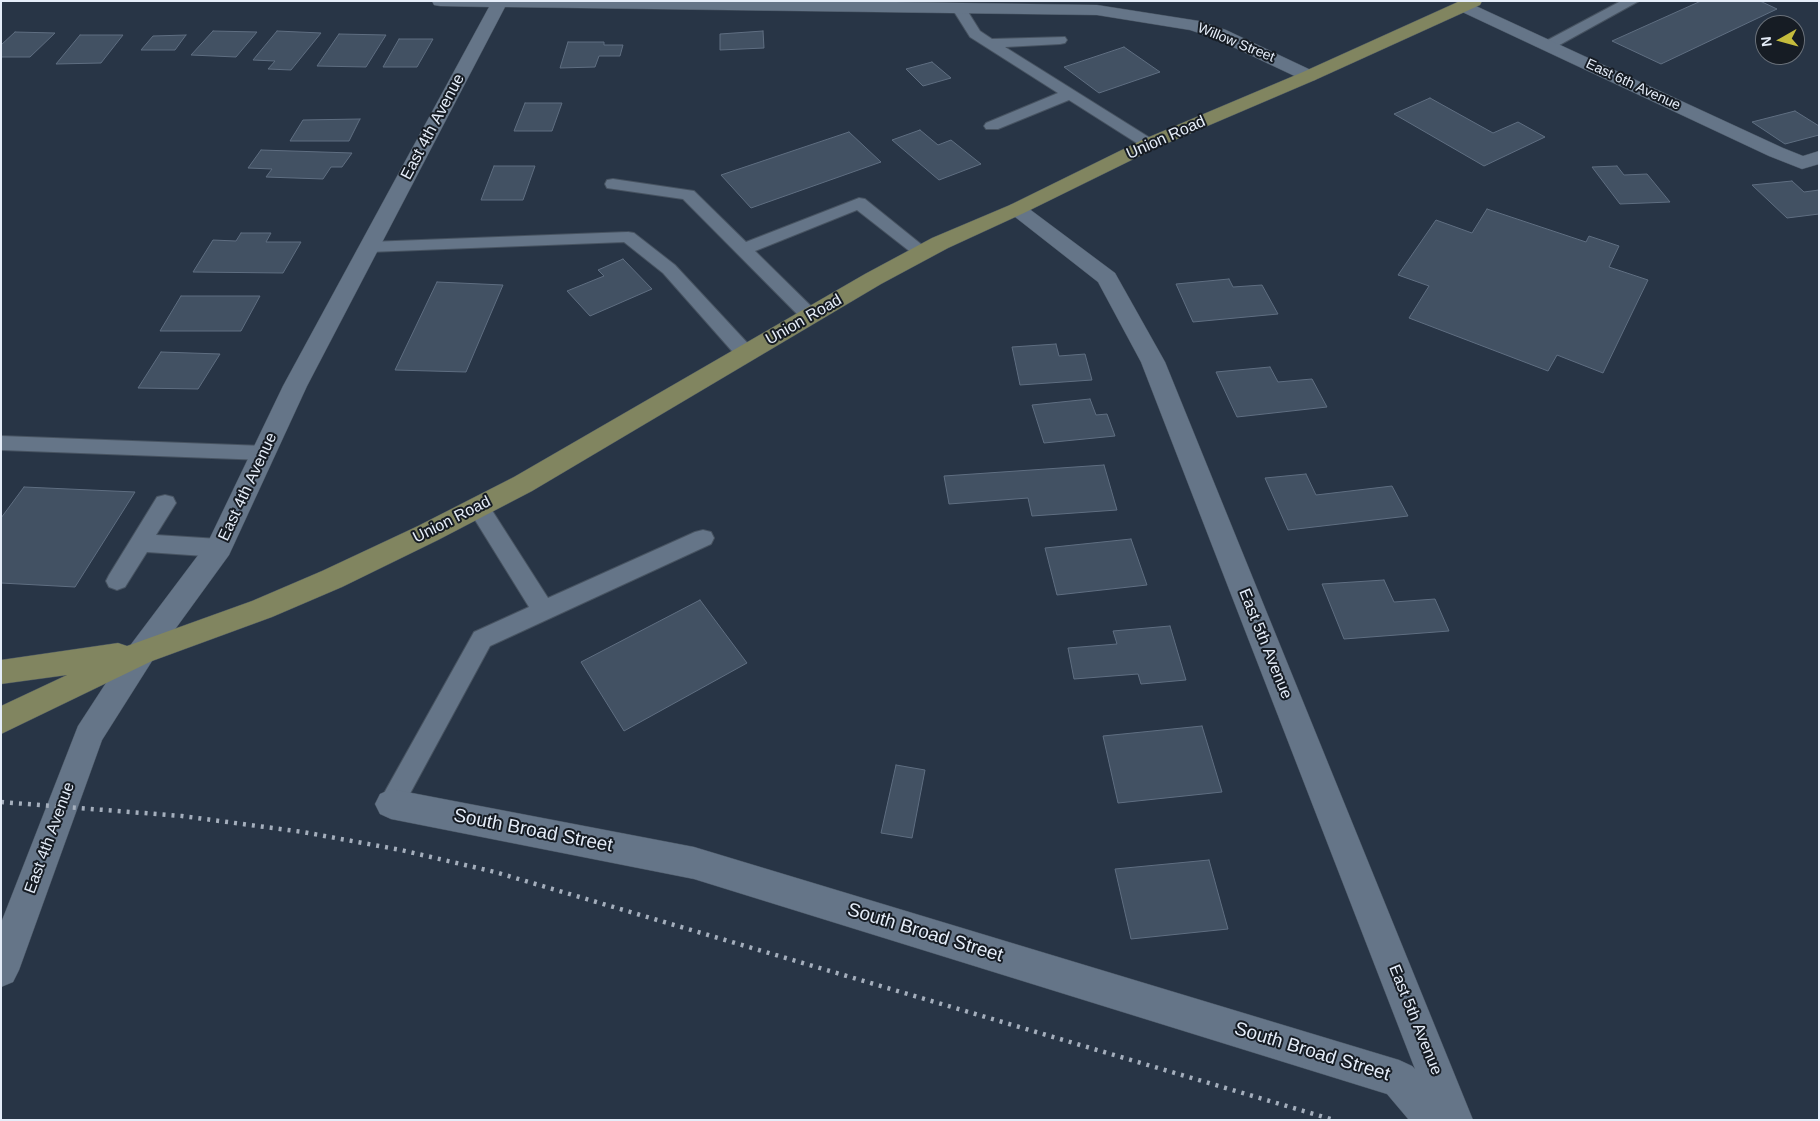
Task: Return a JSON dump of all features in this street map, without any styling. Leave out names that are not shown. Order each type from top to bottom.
[{"type":"main road","name":"Union Road","points":[[142,652],[262,609],[332,580],[523,484],[810,316],[922,253],[1149,144],[1309,76],[1469,3]]},
{"type":"main road","points":[[1,672],[142,652]]},
{"type":"main road","points":[[1,721],[142,652]]},
{"type":"street","name":"Willow Street","points":[[440,1],[877,5],[960,10],[1075,6],[1193,25],[1237,41],[1309,76]]},
{"type":"street","name":"East 4th Avenue","points":[[1,970],[89,735],[142,652],[220,548],[295,386],[499,3]]},
{"type":"street","name":"East 6th Avenue","points":[[1469,3],[1549,46],[1810,160]]},
{"type":"street","name":"East 5th Avenue","points":[[1017,209],[1107,278],[1153,362],[1454,1120]]},
{"type":"street","name":"South Broad Street","points":[[391,804],[704,866],[1399,1079],[1434,1120]]},
{"type":"lane","points":[[1549,46],[1632,1]]},
{"type":"lane","points":[[960,10],[975,34],[1149,144]]},
{"type":"lane","points":[[989,42],[1060,40]]},
{"type":"lane","points":[[992,126],[1070,94]]},
{"type":"lane","points":[[613,184],[688,195],[810,316]]},
{"type":"lane","points":[[743,250],[859,202],[922,253]]},
{"type":"lane","points":[[369,247],[628,237],[669,269],[746,354]]},
{"type":"lane","points":[[1,443],[264,453]]},
{"type":"lane","points":[[117,581],[165,503]]},
{"type":"lane","points":[[478,507],[544,611]]},
{"type":"lane","points":[[391,804],[482,639],[703,538]]},
{"type":"lane","points":[[141,543],[220,548]]},
{"type":"building","points":[[1701,1],[1760,1],[1777,9],[1764,15],[1755,15],[1755,19],[1661,64],[1612,41]]},
{"type":"building","points":[[213,31],[257,32],[236,57],[191,55]]},
{"type":"building","points":[[277,31],[321,33],[291,70],[268,69],[275,61],[253,60]]},
{"type":"building","points":[[763,31],[764,48],[720,50],[720,34]]},
{"type":"building","points":[[15,32],[55,33],[30,57],[1,57],[1,45]]},
{"type":"building","points":[[339,34],[386,35],[366,67],[317,66]]},
{"type":"building","points":[[80,35],[123,35],[101,63],[56,64]]},
{"type":"building","points":[[186,35],[175,50],[141,50],[153,36]]},
{"type":"building","points":[[399,39],[433,39],[417,67],[383,67]]},
{"type":"building","points":[[568,42],[604,42],[604,45],[623,45],[620,56],[599,56],[595,67],[560,68]]},
{"type":"building","points":[[1124,47],[1160,72],[1099,93],[1064,67]]},
{"type":"building","points":[[932,62],[951,78],[923,86],[906,69]]},
{"type":"building","points":[[1430,98],[1493,133],[1518,122],[1545,137],[1484,166],[1394,114]]},
{"type":"building","points":[[525,103],[562,103],[552,131],[514,131]]},
{"type":"building","points":[[1795,111],[1819,126],[1819,135],[1785,144],[1752,122]]},
{"type":"building","points":[[360,119],[349,141],[290,141],[303,120]]},
{"type":"building","points":[[920,130],[938,145],[951,140],[981,164],[939,180],[892,140]]},
{"type":"building","points":[[849,132],[881,162],[751,208],[721,175]]},
{"type":"building","points":[[261,150],[352,153],[342,167],[331,167],[323,179],[266,177],[272,169],[248,168]]},
{"type":"building","points":[[494,166],[535,166],[523,200],[481,200]]},
{"type":"building","points":[[1617,166],[1624,175],[1647,174],[1670,202],[1620,204],[1592,167]]},
{"type":"building","points":[[1792,181],[1804,192],[1819,190],[1819,214],[1787,218],[1752,185]]},
{"type":"building","points":[[1487,209],[1586,242],[1589,236],[1619,246],[1609,267],[1648,280],[1603,373],[1557,355],[1548,371],[1409,318],[1429,286],[1398,275],[1436,220],[1472,233]]},
{"type":"building","points":[[241,233],[271,233],[266,242],[301,242],[283,273],[193,272],[213,240],[236,241]]},
{"type":"building","points":[[623,259],[652,289],[590,316],[567,291],[604,276],[598,270]]},
{"type":"building","points":[[1229,279],[1233,287],[1262,285],[1278,314],[1193,322],[1176,284]]},
{"type":"building","points":[[437,282],[503,285],[466,372],[395,370]]},
{"type":"building","points":[[181,296],[260,296],[241,331],[160,331]]},
{"type":"building","points":[[1056,344],[1059,356],[1085,354],[1092,380],[1020,385],[1012,347]]},
{"type":"building","points":[[161,352],[220,354],[198,389],[138,388]]},
{"type":"building","points":[[1270,367],[1278,382],[1312,379],[1327,407],[1237,417],[1216,372]]},
{"type":"building","points":[[1090,399],[1096,415],[1107,414],[1115,436],[1044,443],[1032,405]]},
{"type":"building","points":[[1104,465],[1117,510],[1032,516],[1028,498],[949,504],[944,476]]},
{"type":"building","points":[[1306,474],[1316,495],[1392,486],[1408,516],[1288,530],[1265,478]]},
{"type":"building","points":[[24,487],[135,492],[75,587],[1,583],[1,518]]},
{"type":"building","points":[[1131,539],[1147,585],[1057,595],[1045,548]]},
{"type":"building","points":[[1384,580],[1394,602],[1435,599],[1449,631],[1344,639],[1322,584]]},
{"type":"building","points":[[700,600],[747,663],[624,731],[581,662]]},
{"type":"building","points":[[1170,626],[1186,680],[1141,684],[1138,674],[1074,679],[1068,648],[1117,644],[1113,631]]},
{"type":"building","points":[[1202,726],[1222,792],[1118,803],[1103,736]]},
{"type":"building","points":[[896,765],[925,770],[912,838],[881,833]]},
{"type":"building","points":[[1209,860],[1228,929],[1131,939],[1115,869]]},
{"type":"railway","points":[[1,802],[182,816],[303,832],[401,850],[495,872],[1334,1120]]}]
